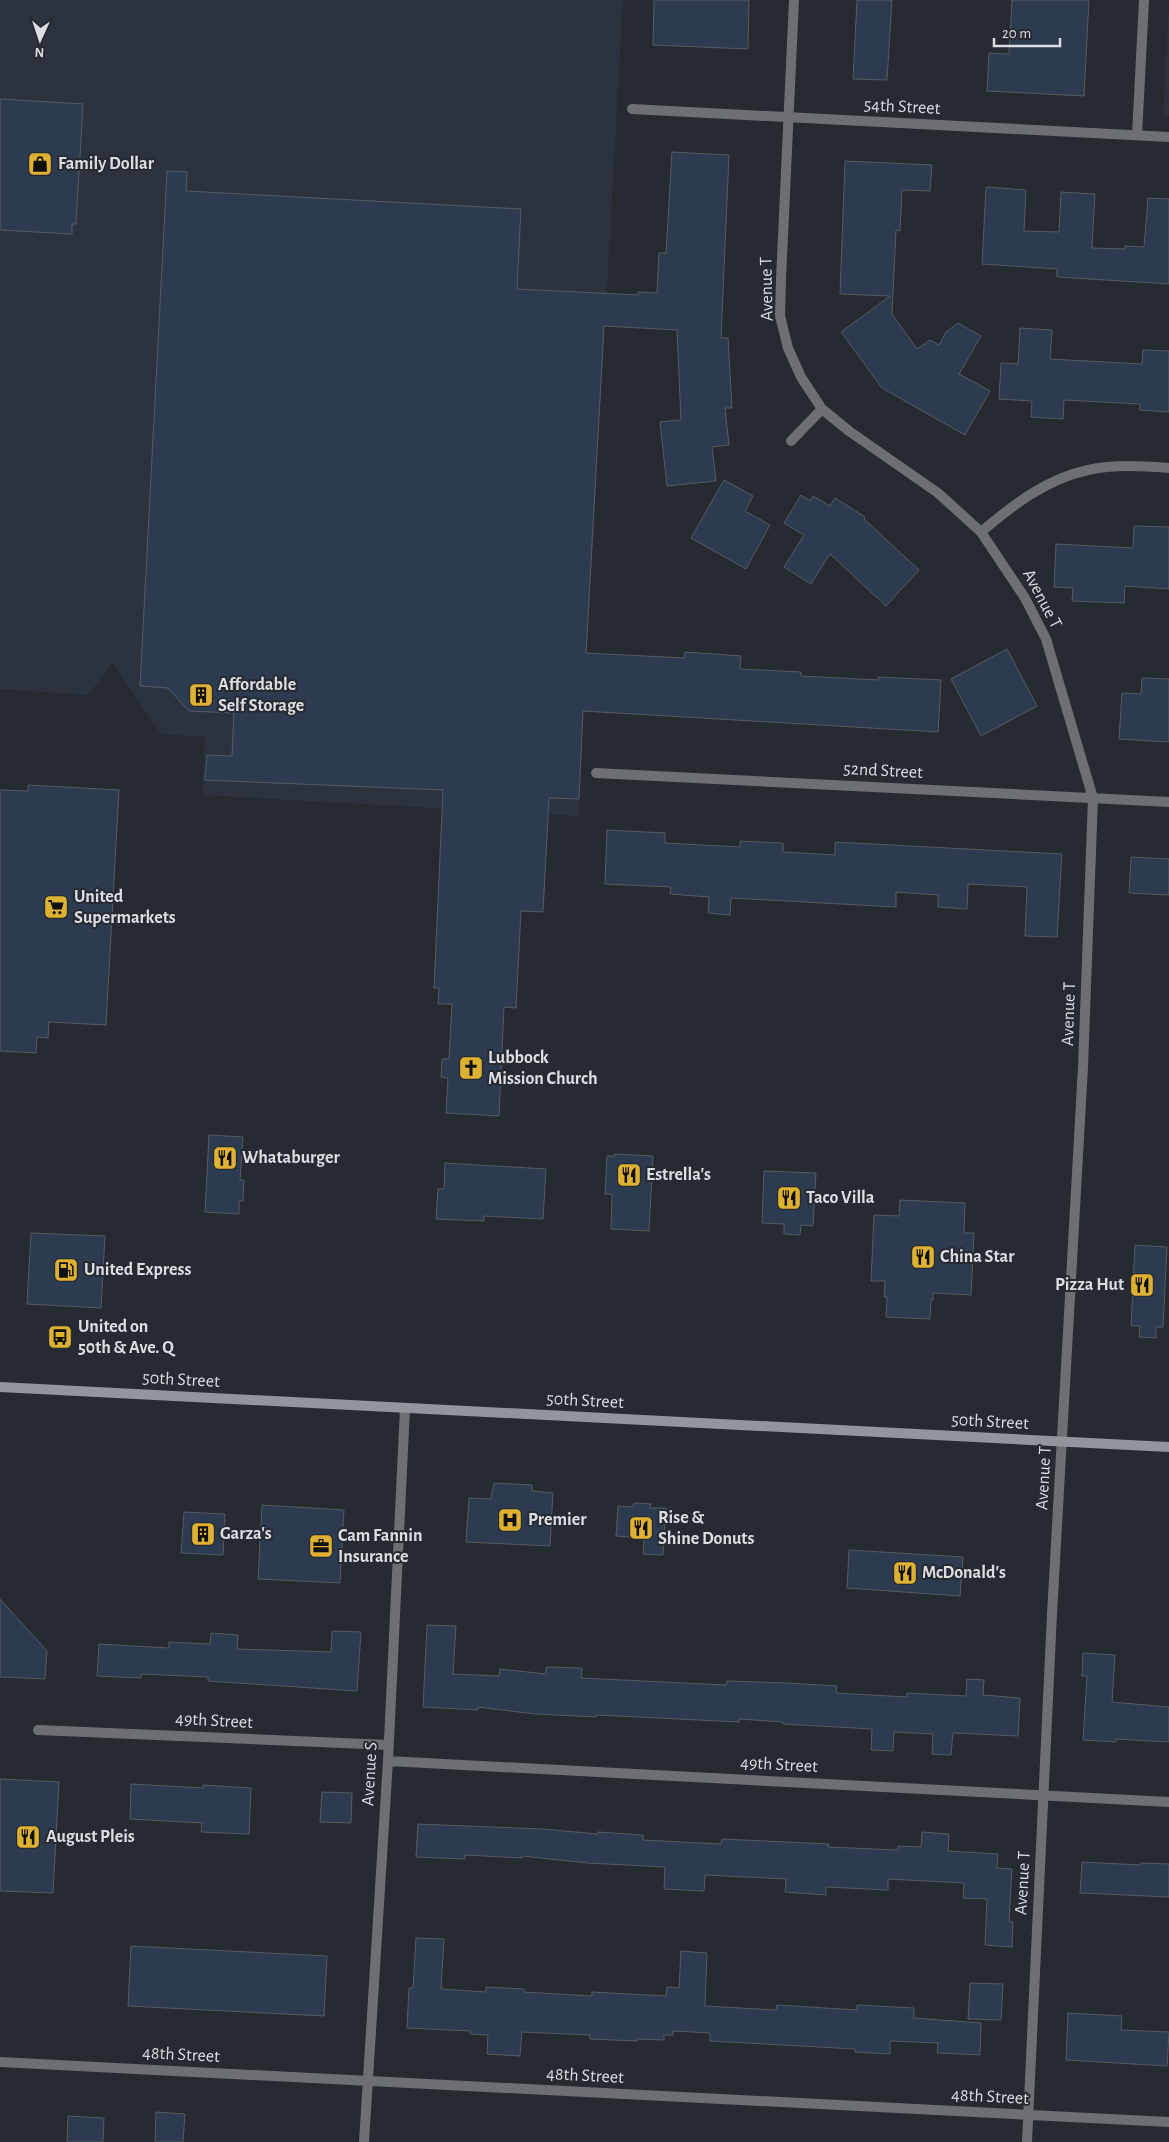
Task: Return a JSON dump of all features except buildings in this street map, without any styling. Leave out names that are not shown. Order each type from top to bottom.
[{"type":"main road","name":"50th Street","points":[[0,1387],[1169,1447]]},
{"type":"street","name":"Avenue T","points":[[794,0],[780,316],[788,348],[801,377],[822,409],[938,493],[981,532],[1025,598],[1046,639],[1092,798],[1083,1067],[1026,2142]]},
{"type":"street","points":[[1137,135],[1144,0]]},
{"type":"street","name":"54th Street","points":[[632,109],[1169,137]]},
{"type":"street","points":[[791,441],[822,409]]},
{"type":"street","points":[[981,532],[1012,506],[1048,484],[1088,470],[1132,466],[1169,468]]},
{"type":"street","name":"52nd Street","points":[[596,773],[1169,802]]},
{"type":"street","name":"Avenue S","points":[[364,2142],[388,1761],[405,1408]]},
{"type":"street","name":"49th Street","points":[[38,1730],[388,1745]]},
{"type":"street","name":"49th Street","points":[[388,1761],[1169,1802]]},
{"type":"street","name":"48th Street","points":[[0,2062],[1169,2122]]},
{"type":"shaded area","points":[[0,0],[623,0],[578,816],[202,795],[205,737],[161,734],[113,663],[88,695],[0,689]]},
{"type":"shaded area","points":[[1169,2],[1169,116],[1163,116]]},
{"type":"place","name":"Family Dollar","points":[[40,164]]},
{"type":"place","name":"Affordable Self Storage","points":[[201,695]]},
{"type":"place","name":"United Supermarkets","points":[[56,907]]},
{"type":"place","name":"Lubbock Mission Church","points":[[471,1068]]},
{"type":"place","name":"Whataburger","points":[[225,1158]]},
{"type":"place","name":"Estrella's","points":[[629,1175]]},
{"type":"place","name":"Taco Villa","points":[[789,1198]]},
{"type":"place","name":"China Star","points":[[923,1257]]},
{"type":"place","name":"United Express","points":[[66,1270]]},
{"type":"place","name":"Pizza Hut","points":[[1142,1285]]},
{"type":"place","name":"United on 50th & Ave. Q","points":[[60,1337]]},
{"type":"place","name":"Premier","points":[[510,1520]]},
{"type":"place","name":"Rise & Shine Donuts","points":[[641,1528]]},
{"type":"place","name":"Garza's","points":[[203,1534]]},
{"type":"place","name":"Cam Fannin Insurance","points":[[321,1546]]},
{"type":"place","name":"McDonald's","points":[[905,1573]]},
{"type":"place","name":"August Pleis","points":[[28,1837]]}]
